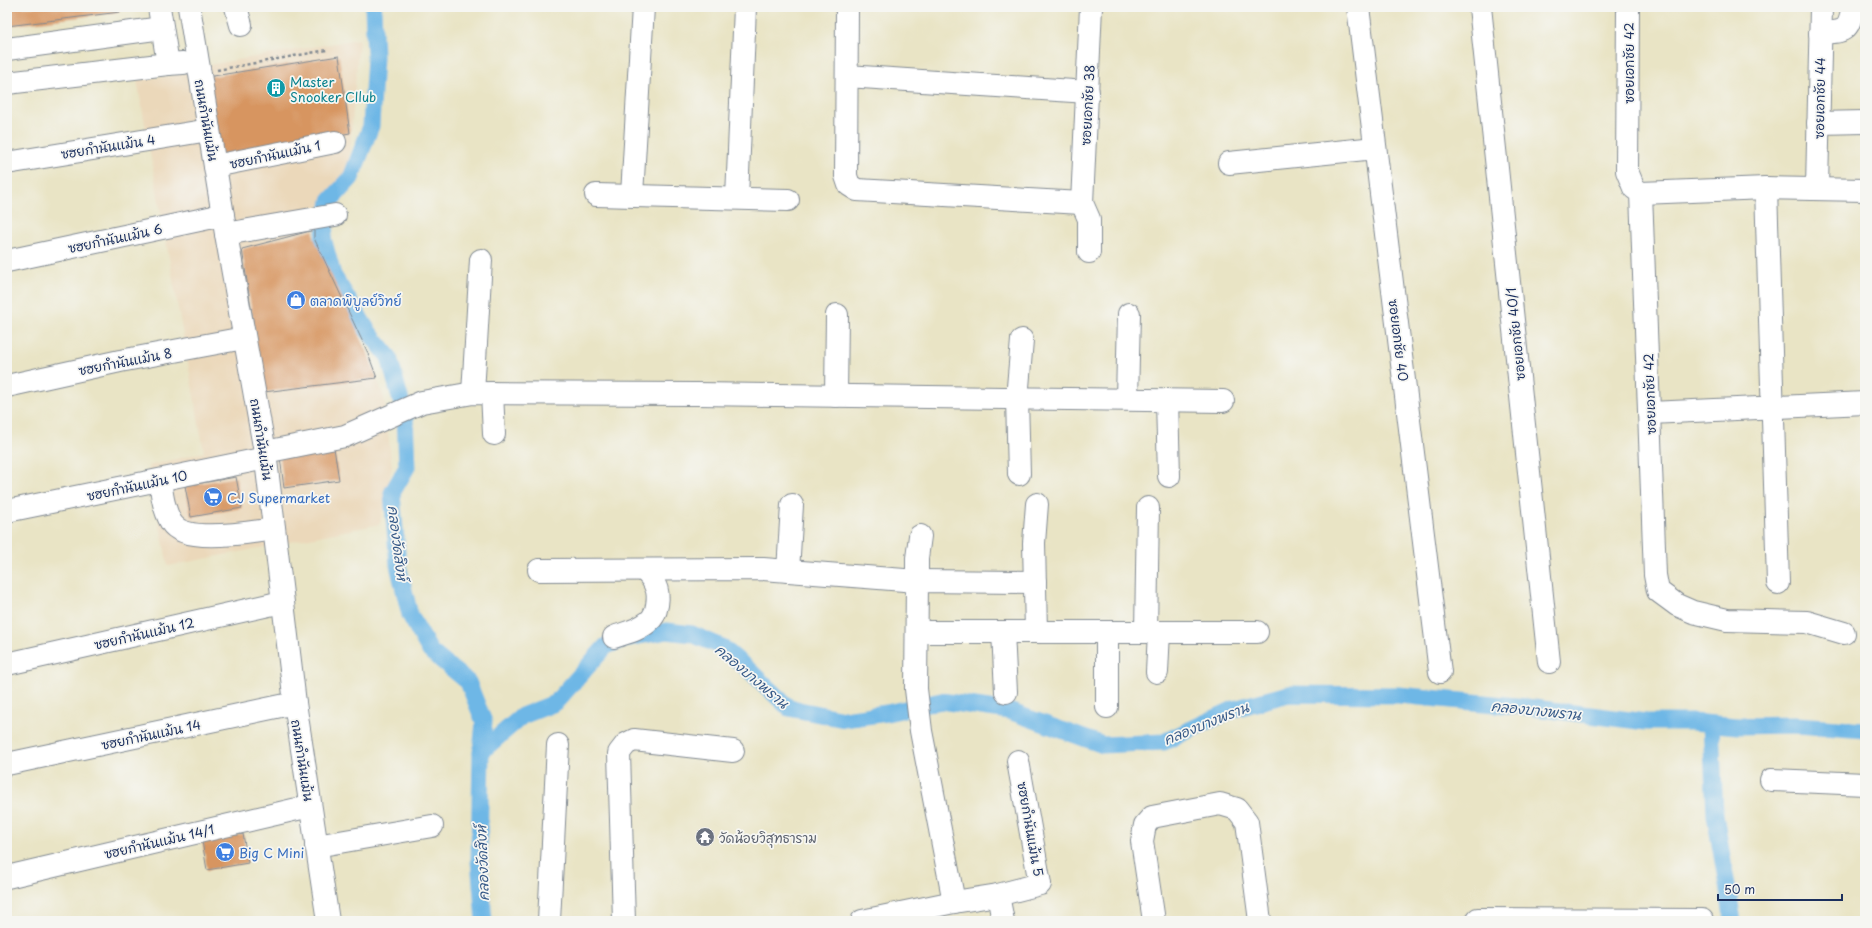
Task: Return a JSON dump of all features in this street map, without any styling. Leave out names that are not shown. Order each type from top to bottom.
[{"type":"street","points":[[159,7],[168,64]]},
{"type":"street","name":"ถนนกำนันแม้น","points":[[189,7],[244,338],[266,455],[295,703],[328,921]]},
{"type":"street","points":[[632,195],[643,7]]},
{"type":"street","points":[[737,198],[745,7]]},
{"type":"street","points":[[847,7],[846,176],[849,185],[857,190],[1082,203],[1089,219],[1089,252]]},
{"type":"street","name":"ซอยเอกชัย 38","points":[[1082,203],[1091,7]]},
{"type":"street","name":"ซอยเอกชัย 40","points":[[1358,7],[1440,672]]},
{"type":"street","name":"ซอยเอกชัย 40/1","points":[[1480,7],[1549,662]]},
{"type":"street","name":"ซอยเอกชัย 42","points":[[1628,7],[1627,172],[1634,188],[1641,193],[1655,575],[1658,591],[1677,606],[1693,612],[1727,620],[1807,622],[1844,633]]},
{"type":"street","name":"ซอยเอกชัย 44","points":[[1817,188],[1820,7]]},
{"type":"street","points":[[1820,33],[1837,32],[1847,27],[1851,21],[1852,7]]},
{"type":"street","points":[[7,49],[162,28]]},
{"type":"street","points":[[7,83],[168,64],[198,67]]},
{"type":"street","points":[[847,76],[1088,92]]},
{"type":"street","points":[[1818,123],[1865,122]]},
{"type":"street","name":"ซฮยกำนันแม้น 4","points":[[7,163],[209,130]]},
{"type":"street","name":"ซฮยกำนันแม้น 1","points":[[215,166],[335,142]]},
{"type":"street","points":[[1229,163],[1375,148]]},
{"type":"street","points":[[1766,188],[1778,583]]},
{"type":"street","points":[[1641,193],[1766,188],[1865,190]]},
{"type":"street","points":[[596,195],[788,200]]},
{"type":"street","name":"ซฮยกำนันแม้น 6","points":[[7,261],[225,225],[300,221],[335,215]]},
{"type":"street","points":[[481,260],[483,393],[494,434]]},
{"type":"street","points":[[1127,399],[1129,314]]},
{"type":"street","points":[[836,315],[836,396]]},
{"type":"street","name":"ซฮยกำนันแม้น 8","points":[[7,386],[120,361],[244,338]]},
{"type":"street","points":[[1019,474],[1017,398],[1022,340]]},
{"type":"street","name":"ซฮยกำนันแม้น 10","points":[[7,511],[160,481],[345,436],[422,402],[483,393],[1223,401]]},
{"type":"street","points":[[1167,400],[1169,476]]},
{"type":"street","points":[[1650,413],[1865,403]]},
{"type":"street","points":[[160,481],[164,506],[172,524],[185,533],[203,536],[274,530]]},
{"type":"street","points":[[1036,632],[1034,543],[1037,504]]},
{"type":"street","points":[[788,571],[792,505]]},
{"type":"street","points":[[1148,508],[1152,632],[1157,672]]},
{"type":"street","points":[[920,536],[917,558],[916,689],[921,731],[954,902]]},
{"type":"street","points":[[539,570],[763,569],[917,581],[1035,582]]},
{"type":"street","points":[[614,637],[650,622],[656,611],[657,601],[655,584],[644,570]]},
{"type":"street","name":"ซฮยกำนันแม้น 12","points":[[7,664],[282,602]]},
{"type":"street","points":[[917,632],[1257,632]]},
{"type":"street","points":[[1003,632],[1006,692]]},
{"type":"street","points":[[1107,632],[1107,707]]},
{"type":"street","name":"ซฮยกำนันแม้น 14","points":[[7,764],[295,703]]},
{"type":"street","points":[[624,921],[619,753],[626,744],[634,740],[733,751]]},
{"type":"street","points":[[549,921],[558,745]]},
{"type":"street","name":"ซฮยกำนันแม้น 5","points":[[862,921],[954,902],[998,895],[1040,884],[1018,761]]},
{"type":"street","points":[[1771,780],[1865,784]]},
{"type":"street","points":[[1154,921],[1142,842],[1145,825],[1152,817],[1220,804],[1237,809],[1247,822],[1260,921]]},
{"type":"street","name":"ซฮยกำนันแม้น 14/1","points":[[7,876],[310,806]]},
{"type":"street","points":[[316,846],[432,826]]},
{"type":"street","points":[[998,895],[1003,921]]},
{"type":"street","points":[[1478,919],[1582,921],[1702,920]]},
{"type":"path","points":[[198,67],[327,50]]},
{"type":"shaded area","points":[[359,39],[346,195],[315,209],[314,238],[367,351],[384,397],[392,467],[380,524],[168,566],[148,466],[204,452],[137,80],[183,74],[208,65]]},
{"type":"building","points":[[7,7],[119,7],[120,12],[7,26]]},
{"type":"building","points":[[339,56],[350,133],[221,156],[207,77]]},
{"type":"building","name":"ตลาดพิบูลย์วิทย์","points":[[314,230],[314,238],[367,351],[377,378],[264,392],[242,249]]},
{"type":"building","points":[[334,448],[339,480],[284,488],[280,457]]},
{"type":"building","name":"CJ Supermarket","points":[[236,477],[242,508],[191,517],[185,486]]},
{"type":"building","name":"Big C Mini","points":[[243,834],[248,863],[207,870],[202,841]]},
{"type":"waterway","name":"คลองวัดสิงห์","points":[[373,7],[375,57],[371,126],[351,178],[330,201],[323,238],[333,275],[368,331],[389,357],[405,416],[407,467],[392,493],[398,565],[410,615],[430,651],[468,682],[484,722],[481,752],[479,860],[484,921]]},
{"type":"waterway","name":"คลองบางพราน","points":[[481,752],[522,716],[555,703],[606,646],[632,637],[667,631],[692,634],[722,647],[789,708],[844,719],[887,713],[941,701],[1009,711],[1103,745],[1164,742],[1234,709],[1288,694],[1398,695],[1526,707],[1646,722],[1692,722],[1738,726],[1797,725],[1865,730]]},
{"type":"waterway","points":[[1711,724],[1715,815],[1733,921]]},
{"type":"place","name":"Master Snooker Cllub","points":[[276,88]]},
{"type":"place","name":"ตลาดพิบูลย์วิทย์","points":[[296,300]]},
{"type":"place","name":"CJ Supermarket","points":[[213,497]]},
{"type":"place","name":"วัดน้อยวิสุทธาราม","points":[[705,837]]},
{"type":"place","name":"Big C Mini","points":[[225,852]]}]
